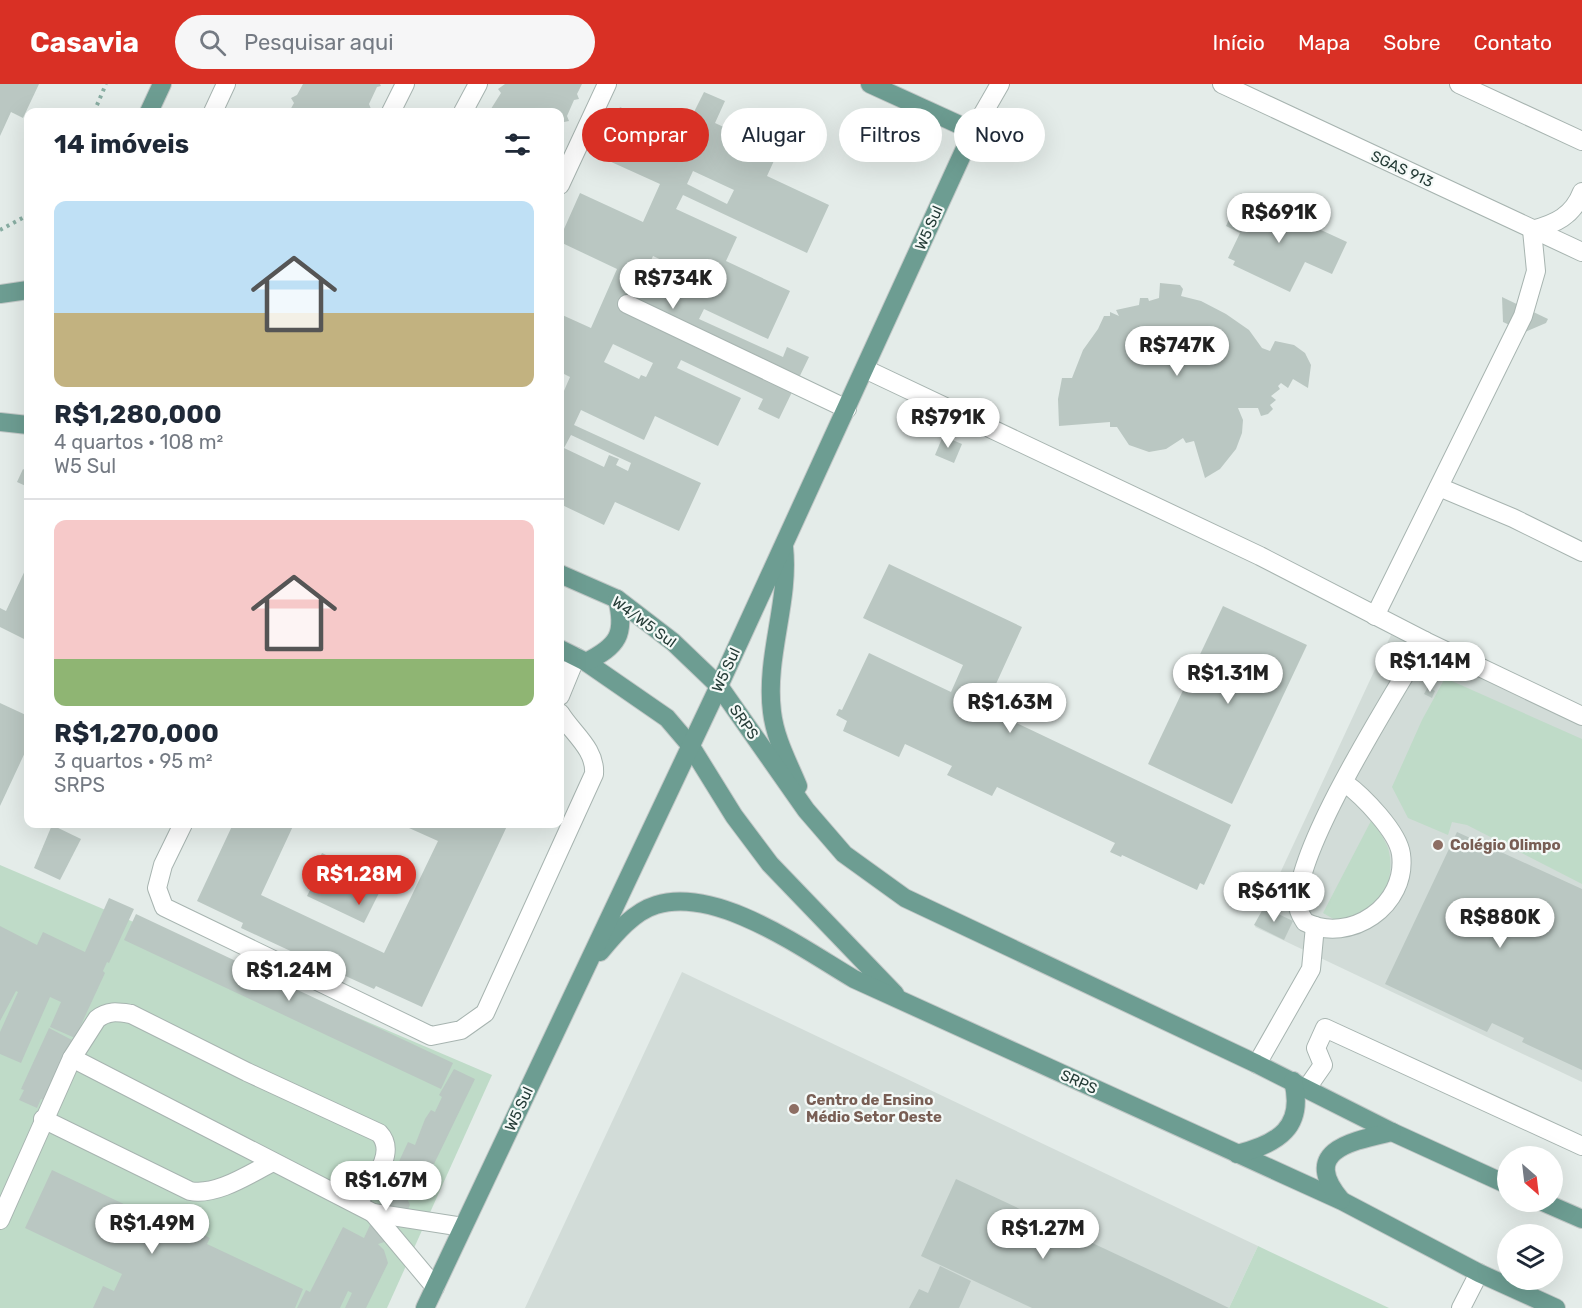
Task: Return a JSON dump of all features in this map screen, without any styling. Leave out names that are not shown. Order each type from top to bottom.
[{"type":"main road","points":[[151,108],[162,84]]},
{"type":"main road","points":[[870,84],[954,122]]},
{"type":"main road","name":"W5 Sul","points":[[425,1308],[719,686],[959,162]]},
{"type":"main road","points":[[0,294],[24,291]]},
{"type":"main road","points":[[0,422],[24,425]]},
{"type":"main road","points":[[784,545],[787,573],[774,650],[772,712],[777,734],[806,810]]},
{"type":"main road","name":"W4/W5 Sul","points":[[564,576],[617,599],[673,642],[719,686]]},
{"type":"main road","points":[[574,656],[608,648],[621,631],[622,617],[617,599]]},
{"type":"main road","points":[[574,656],[667,718],[690,745]]},
{"type":"main road","name":"SRPS","points":[[719,686],[806,810],[844,854],[905,898],[1257,1064],[1392,1132],[1497,1180]]},
{"type":"main road","name":"SRPS","points":[[690,745],[734,816],[770,864],[904,1003],[1342,1201],[1479,1273],[1556,1308]]},
{"type":"main road","points":[[585,969],[624,926],[642,911],[656,905],[688,901],[734,913],[793,943],[854,979],[904,1003]]},
{"type":"main road","points":[[1237,1154],[1260,1149],[1291,1125],[1300,1085]]},
{"type":"main road","points":[[1342,1201],[1326,1178],[1326,1162],[1330,1154],[1346,1144],[1392,1132]]},
{"type":"main road","points":[[1563,1210],[1582,1219]]},
{"type":"lane","points":[[215,108],[226,84]]},
{"type":"lane","points":[[393,108],[405,84]]},
{"type":"lane","points":[[465,108],[478,84]]},
{"type":"lane","points":[[564,176],[607,84]]},
{"type":"lane","points":[[986,108],[1000,84]]},
{"type":"lane","name":"SGAS 913","points":[[1222,84],[1582,252]]},
{"type":"lane","points":[[1459,84],[1582,141]]},
{"type":"lane","points":[[1558,129],[1572,140],[1582,157]]},
{"type":"lane","points":[[1375,616],[1523,316],[1536,272],[1532,230],[1566,217],[1577,204],[1582,192]]},
{"type":"lane","points":[[627,304],[847,409]]},
{"type":"lane","points":[[865,369],[1260,556],[1375,616],[1582,716]]},
{"type":"lane","points":[[1439,488],[1582,552]]},
{"type":"lane","points":[[1345,783],[1369,803],[1399,845],[1402,855],[1400,879],[1393,894],[1371,918],[1346,928],[1329,930],[1315,926],[1300,915],[1298,906],[1300,884],[1310,849],[1345,783],[1425,640]]},
{"type":"lane","points":[[564,685],[574,656]]},
{"type":"lane","points":[[181,828],[163,865],[157,888],[164,907],[431,1036],[461,1030],[485,1013],[594,774],[591,753],[564,720]]},
{"type":"lane","points":[[1257,1064],[1311,969],[1315,926]]},
{"type":"lane","points":[[0,1220],[6,1193],[72,1058],[102,1015],[116,1012],[130,1014],[276,1086],[368,1125],[386,1140],[387,1154],[357,1204]]},
{"type":"lane","points":[[1300,1085],[1323,1065],[1316,1048],[1325,1028],[1582,1146]]},
{"type":"lane","points":[[72,1058],[373,1213],[463,1227]]},
{"type":"lane","points":[[43,1119],[190,1191],[199,1193],[219,1188],[273,1162]]},
{"type":"lane","points":[[373,1213],[435,1287]]},
{"type":"lane","points":[[1461,1308],[1479,1273]]},
{"type":"path","points":[[95,108],[106,84]]},
{"type":"path","points":[[0,230],[24,217]]},
{"type":"shaded area","name":"Colégio Olimpo","points":[[1391,635],[1582,725],[1582,1082],[1255,927]]},
{"type":"shaded area","name":"Centro de Ensino Médio Setor Oeste","points":[[682,972],[1258,1246],[1229,1308],[525,1308]]},
{"type":"green space","points":[[1445,678],[1582,739],[1582,884],[1467,825],[1452,822],[1448,835],[1408,818],[1392,787],[1422,720]]},
{"type":"green space","points":[[1372,819],[1388,848],[1390,857],[1390,876],[1384,895],[1373,910],[1365,915],[1337,921],[1323,913]]},
{"type":"green space","points":[[0,865],[492,1075],[387,1308],[0,1308]]},
{"type":"green space","points":[[1258,1246],[1389,1308],[1229,1308]]},
{"type":"building","points":[[0,84],[39,84],[28,108],[24,108],[23,118],[11,112],[0,136]]},
{"type":"building","points":[[303,84],[380,84],[381,86],[377,87],[369,104],[371,108],[291,108],[294,103],[291,98],[297,95]]},
{"type":"building","points":[[505,84],[582,84],[577,94],[579,99],[574,100],[567,116],[569,121],[564,122],[564,108],[492,108],[501,93],[498,89]]},
{"type":"building","points":[[704,92],[725,101],[715,123],[721,126],[721,162],[773,162],[767,176],[829,205],[807,253],[683,195],[676,209],[737,237],[726,261],[790,291],[768,339],[704,309],[699,319],[783,357],[787,347],[809,357],[779,419],[758,409],[763,399],[681,360],[677,368],[741,398],[718,446],[655,416],[644,440],[581,410],[574,425],[701,483],[679,531],[615,502],[604,525],[564,506],[564,448],[564,391],[570,377],[564,374],[564,316],[591,328],[617,269],[564,244],[564,229],[580,193],[643,222],[660,184],[611,162],[709,162],[709,108],[696,108]],"holes":[[[693,171],[734,190],[727,204],[687,184]],[[653,256],[689,273],[687,278],[692,280],[685,295],[644,276]],[[613,344],[653,363],[646,377],[641,375],[639,379],[604,362]],[[571,435],[631,463],[628,471],[616,465],[619,459],[609,455],[604,467],[564,448]]]},
{"type":"building","points":[[1241,193],[1347,242],[1332,274],[1305,262],[1290,292],[1233,265],[1235,261],[1228,258],[1240,233],[1226,226]]},
{"type":"building","points":[[1160,283],[1180,285],[1183,289],[1181,296],[1201,301],[1226,314],[1249,330],[1262,348],[1270,351],[1275,341],[1294,345],[1305,353],[1311,365],[1308,388],[1293,379],[1288,388],[1281,383],[1278,386],[1280,389],[1271,396],[1276,400],[1270,405],[1273,409],[1268,414],[1261,416],[1258,408],[1238,408],[1243,420],[1242,433],[1236,449],[1220,469],[1205,478],[1194,441],[1186,443],[1183,438],[1166,449],[1149,452],[1129,445],[1117,427],[1110,427],[1110,422],[1059,426],[1058,399],[1062,378],[1072,378],[1083,350],[1104,316],[1110,316],[1110,312],[1119,316],[1116,310],[1139,305],[1140,298],[1148,298],[1149,301],[1159,298]]},
{"type":"building","points":[[1502,297],[1548,319],[1546,323],[1525,332],[1503,322]]},
{"type":"building","points":[[943,436],[962,444],[954,463],[935,455]]},
{"type":"building","points":[[23,469],[24,485],[17,482]]},
{"type":"building","points":[[889,564],[1022,627],[985,708],[1231,825],[1204,885],[1200,883],[1197,890],[1122,855],[1121,857],[1110,852],[1115,843],[997,787],[992,796],[947,775],[952,766],[905,744],[899,757],[843,731],[847,721],[836,715],[839,709],[842,710],[869,653],[951,692],[963,665],[863,618]]},
{"type":"building","points":[[24,573],[24,639],[0,627],[0,608],[6,611]]},
{"type":"building","points":[[1223,606],[1307,645],[1232,804],[1148,764]]},
{"type":"building","points":[[1428,687],[1435,691],[1432,698],[1424,694]]},
{"type":"building","points":[[0,703],[24,714],[24,755],[0,806]]},
{"type":"building","points":[[51,828],[58,828],[81,839],[60,880],[34,868]]},
{"type":"building","points":[[231,828],[292,828],[261,895],[384,953],[438,841],[409,828],[506,828],[422,1007],[376,986],[374,989],[317,963],[315,968],[295,959],[297,954],[241,928],[243,923],[197,901]]},
{"type":"building","points":[[1457,832],[1582,889],[1582,1070],[1522,1042],[1524,1038],[1492,1023],[1487,1032],[1385,984]]},
{"type":"building","points":[[322,853],[384,883],[364,923],[307,896],[313,884],[308,882]]},
{"type":"building","points":[[109,898],[134,909],[109,963],[107,962],[103,971],[105,973],[75,1038],[50,1027],[61,1002],[50,997],[21,1063],[0,1054],[0,1032],[18,992],[16,991],[0,1021],[0,926],[37,945],[43,932],[85,952]]},
{"type":"building","points":[[1264,907],[1293,921],[1284,940],[1254,925]]},
{"type":"building","points":[[136,914],[453,1063],[441,1089],[124,940]]},
{"type":"building","points":[[49,1028],[72,1040],[44,1100],[41,1099],[37,1108],[19,1100],[24,1090],[21,1089]]},
{"type":"building","points":[[454,1069],[475,1079],[422,1189],[415,1192],[403,1190],[410,1205],[394,1239],[378,1244],[384,1250],[388,1263],[366,1308],[345,1308],[352,1293],[348,1291],[340,1308],[297,1308],[306,1290],[310,1292],[343,1227],[364,1238],[389,1184],[395,1186],[389,1183],[408,1142],[415,1145],[425,1119],[431,1110],[435,1112],[442,1097],[439,1095]]},
{"type":"building","points":[[52,1170],[149,1216],[152,1210],[210,1238],[207,1244],[303,1289],[295,1308],[93,1308],[103,1286],[114,1291],[122,1274],[25,1228]]},
{"type":"building","points":[[956,1179],[1229,1308],[1032,1308],[921,1256]]},
{"type":"building","points":[[940,1266],[971,1281],[959,1308],[909,1308],[919,1289],[928,1293]]},
{"type":"place","name":"Colégio Olimpo","points":[[1438,845]]},
{"type":"place","name":"Centro de Ensino Médio Setor Oeste","points":[[794,1109]]}]
